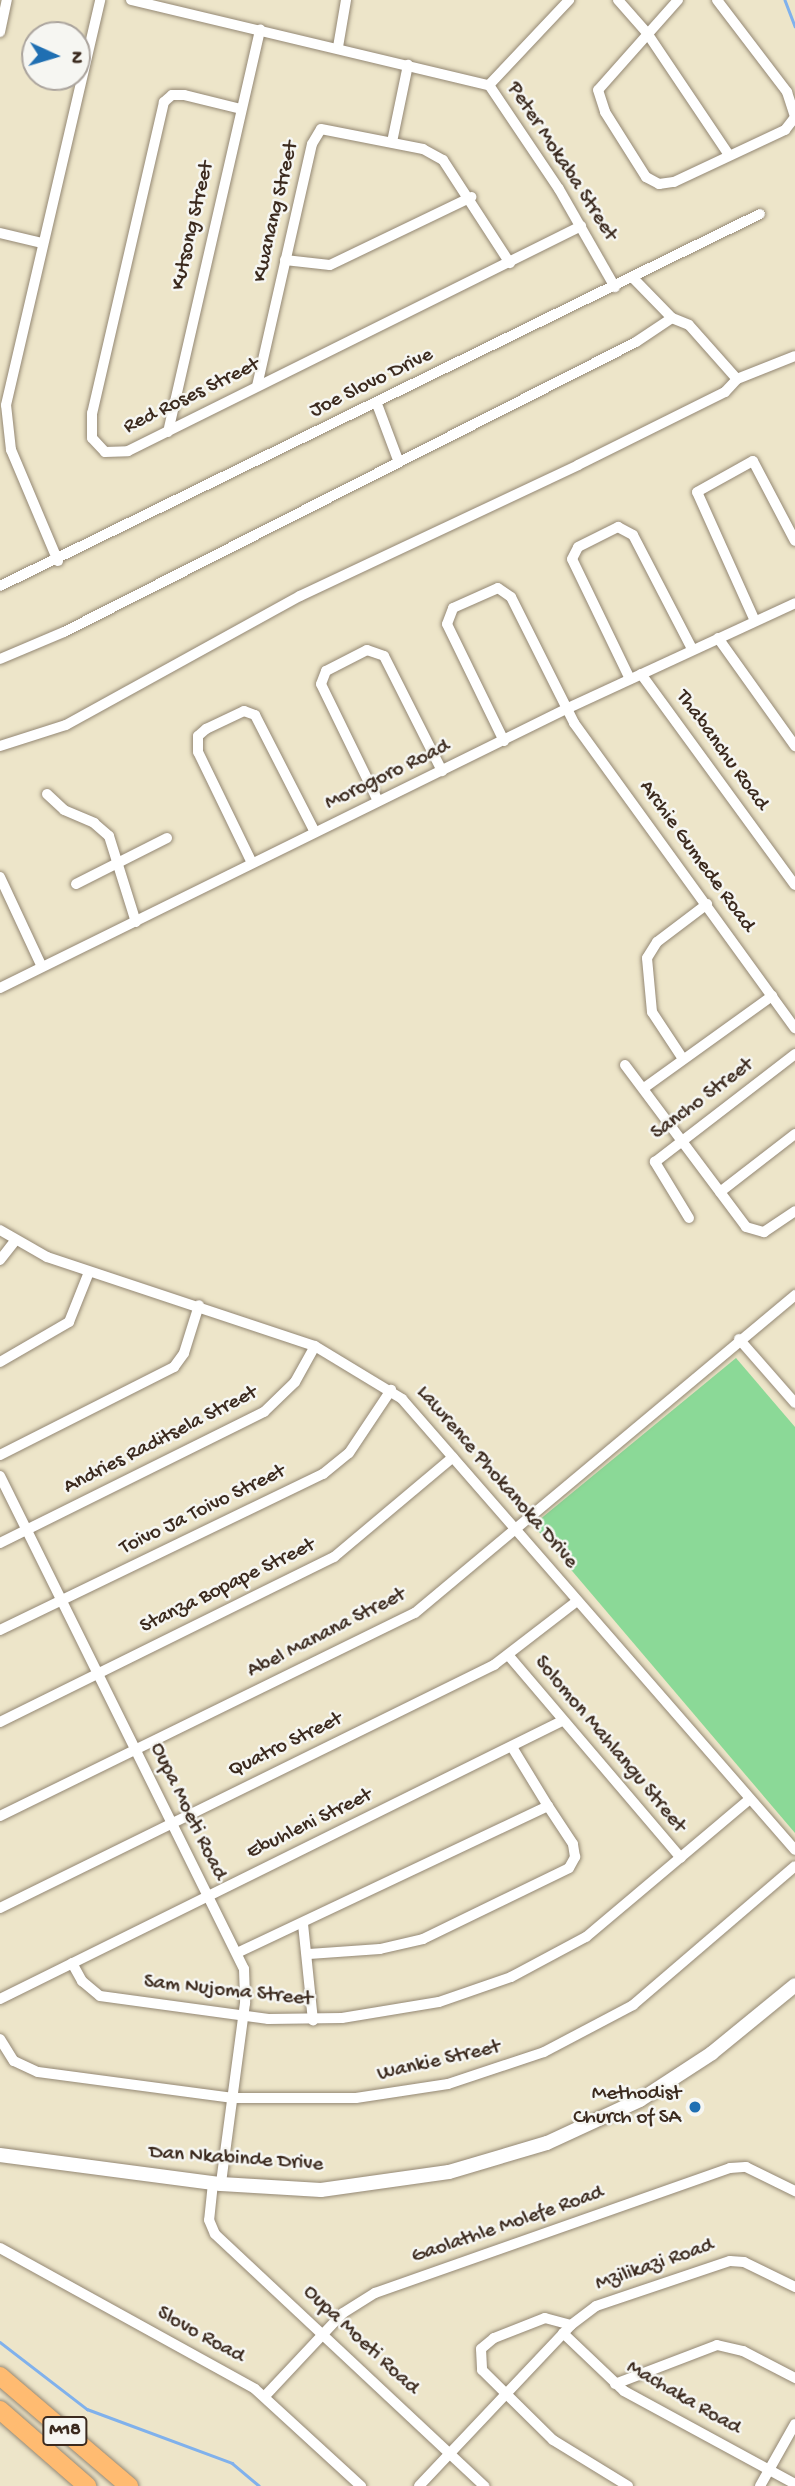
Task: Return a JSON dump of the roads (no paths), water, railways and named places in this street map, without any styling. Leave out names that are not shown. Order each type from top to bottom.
[{"type":"main road","name":"M18","points":[[0,2376],[129,2486]]},
{"type":"main road","name":"M18","points":[[0,2410],[87,2486]]},
{"type":"street","points":[[0,32],[7,0]]},
{"type":"street","points":[[58,561],[16,467],[5,423],[8,386],[100,0]]},
{"type":"street","name":"Peter Mokaba Street","points":[[131,0],[489,85],[582,226],[615,287]]},
{"type":"street","points":[[338,47],[346,0]]},
{"type":"street","points":[[489,85],[569,0]]},
{"type":"street","points":[[618,0],[647,33],[729,155]]},
{"type":"street","points":[[678,0],[602,82],[598,95],[643,173],[653,182],[669,183],[785,130],[795,116],[787,92],[717,0]]},
{"type":"street","name":"Kutsong Street","points":[[168,432],[260,29]]},
{"type":"street","points":[[392,142],[408,65]]},
{"type":"street","name":"Red Roses Street","points":[[241,109],[184,95],[167,97],[134,226],[90,430],[100,449],[118,454],[168,432],[582,226]]},
{"type":"street","name":"Kwanang Street","points":[[257,386],[317,133],[331,128],[423,149],[443,160],[471,197],[510,263]]},
{"type":"street","points":[[285,260],[330,265],[471,197]]},
{"type":"street","name":"Joe Slovo Drive","points":[[0,586],[58,561],[634,279],[760,214]]},
{"type":"street","points":[[0,233],[42,243]]},
{"type":"street","points":[[634,279],[671,318],[689,325],[737,379]]},
{"type":"street","points":[[0,659],[64,632],[398,460],[636,342],[671,318]]},
{"type":"street","points":[[0,746],[66,725],[300,596],[578,465],[724,392],[737,379],[795,355]]},
{"type":"street","points":[[377,404],[398,460]]},
{"type":"street","points":[[755,621],[697,492],[753,461],[795,541]]},
{"type":"street","points":[[630,679],[572,559],[578,547],[618,527],[633,535],[692,649]]},
{"type":"street","name":"Archie Gumede Road","points":[[504,741],[448,627],[448,614],[456,606],[494,588],[509,593],[566,709],[795,1028]]},
{"type":"street","name":"Morogoro Road","points":[[0,988],[566,709],[795,604]]},
{"type":"street","points":[[718,638],[795,746]]},
{"type":"street","points":[[379,801],[321,687],[324,673],[332,666],[367,650],[382,654],[442,771]]},
{"type":"street","name":"Thabanchu Road","points":[[641,674],[795,885]]},
{"type":"street","points":[[252,863],[198,752],[198,736],[206,729],[244,711],[255,715],[316,832]]},
{"type":"street","points":[[47,794],[64,810],[103,829],[118,862],[136,922]]},
{"type":"street","points":[[76,884],[167,838]]},
{"type":"street","points":[[0,877],[42,967]]},
{"type":"street","points":[[683,1059],[652,1012],[647,958],[653,945],[707,904]]},
{"type":"street","points":[[644,1088],[772,996]]},
{"type":"street","name":"Sancho Street","points":[[689,1218],[654,1165],[682,1139],[795,1054]]},
{"type":"street","points":[[625,1065],[752,1232],[769,1230],[795,1211]]},
{"type":"street","points":[[720,1192],[795,1134]]},
{"type":"street","name":"Lawrence Phokanoka Drive","points":[[0,1230],[15,1241],[89,1272],[199,1305],[315,1346],[391,1390],[453,1457],[795,1850]]},
{"type":"street","points":[[0,1260],[15,1241]]},
{"type":"street","points":[[0,1362],[69,1322],[89,1272]]},
{"type":"street","name":"Abel Manana Street","points":[[0,1816],[398,1623],[517,1530],[739,1339],[795,1295]]},
{"type":"street","points":[[0,1455],[174,1367],[184,1353],[199,1305]]},
{"type":"street","points":[[739,1339],[795,1403]]},
{"type":"street","name":"Andries Raditsela Street","points":[[0,1543],[275,1406],[295,1382],[315,1346]]},
{"type":"street","name":"Toivo Ja Toivo Street","points":[[0,1630],[323,1474],[349,1453],[391,1390]]},
{"type":"street","name":"Stanza Bopape Street","points":[[0,1722],[334,1557],[453,1457]]},
{"type":"street","name":"Oupa Moeti Road","points":[[0,1476],[207,1898],[237,1953],[245,1976],[244,2016],[233,2098],[209,2220],[215,2234],[324,2333],[484,2486]]},
{"type":"street","name":"Quatro Street","points":[[0,1908],[509,1656],[577,1601]]},
{"type":"street","name":"Solomon Mahlangu Street","points":[[509,1656],[681,1858]]},
{"type":"street","name":"Ebuhleni Street","points":[[0,1999],[562,1721]]},
{"type":"street","points":[[309,1954],[380,1949],[423,1939],[569,1868],[575,1857],[573,1844],[512,1747]]},
{"type":"street","name":"Sam Nujoma Street","points":[[72,1963],[82,1982],[100,1996],[244,2016],[313,2021],[439,2002],[520,1973],[597,1930],[750,1800]]},
{"type":"street","points":[[237,1953],[548,1806]]},
{"type":"street","name":"Wankie Street","points":[[0,2039],[14,2061],[38,2072],[233,2098],[389,2096],[461,2080],[544,2053],[658,1986],[795,1866]]},
{"type":"street","points":[[303,1924],[309,1954],[313,2021]]},
{"type":"street","name":"Dan Nkabinde Drive","points":[[0,2155],[217,2184],[321,2190],[449,2172],[547,2143],[618,2112],[684,2073],[795,1985]]},
{"type":"street","name":"Gaolathle Molefe Road","points":[[265,2396],[349,2307],[375,2293],[730,2168],[746,2167],[795,2191]]},
{"type":"street","name":"Slovo Road","points":[[0,2248],[265,2396],[361,2486]]},
{"type":"street","name":"Mzilikazi Road","points":[[419,2486],[567,2329],[604,2302],[730,2261],[744,2262],[795,2287]]},
{"type":"street","points":[[567,2329],[545,2318],[484,2345],[479,2357],[482,2370],[506,2396],[564,2448],[628,2486]]},
{"type":"street","name":"Machaka Road","points":[[567,2329],[615,2384],[795,2484]]},
{"type":"street","points":[[615,2384],[717,2346],[743,2351],[795,2378]]},
{"type":"street","points":[[761,2486],[795,2424]]},
{"type":"waterway","points":[[785,0],[795,26]]},
{"type":"waterway","points":[[0,2342],[87,2409],[232,2463],[259,2486]]},
{"type":"place","name":"Methodist Church of SA","points":[[695,2107]]}]
